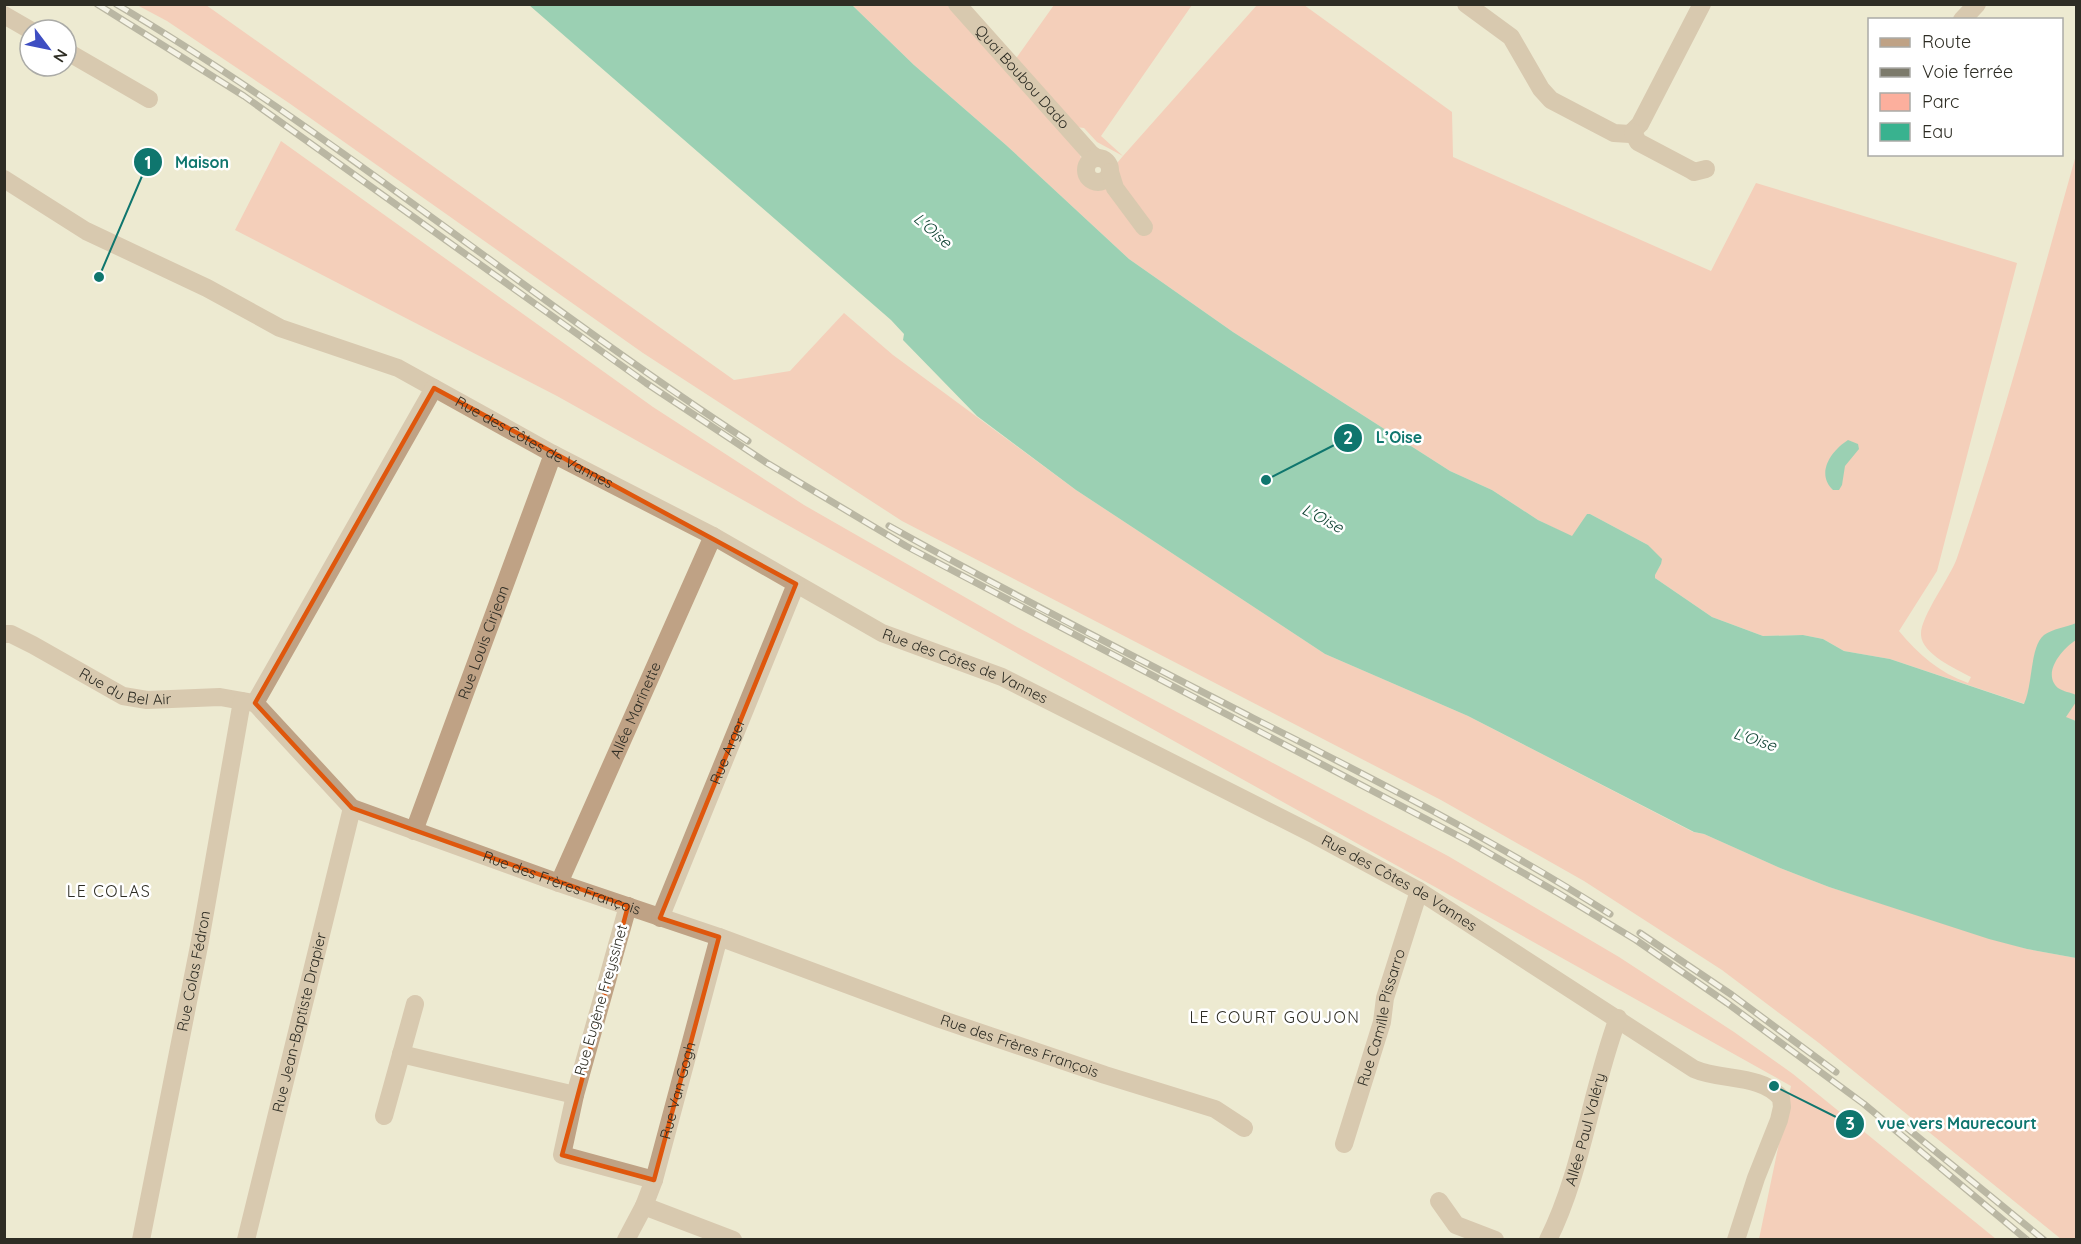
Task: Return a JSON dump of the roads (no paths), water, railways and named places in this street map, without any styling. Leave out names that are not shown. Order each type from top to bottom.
[{"type":"street","name":"Quai Boubou Dado","points":[[957,4],[1090,156],[1107,161],[1109,181],[1144,227]]},
{"type":"street","points":[[1466,4],[1511,37],[1541,89],[1551,99],[1614,133],[1625,135],[1633,132],[1640,124],[1702,4]]},
{"type":"street","points":[[1964,18],[1977,4]]},
{"type":"street","points":[[4,15],[18,23]]},
{"type":"street","points":[[78,58],[149,99]]},
{"type":"street","points":[[1633,132],[1638,142],[1691,171],[1706,169]]},
{"type":"street","name":"Rue des Côtes de Vannes","points":[[4,179],[86,231],[207,288],[280,328],[398,368],[553,454],[713,536],[882,633],[1002,677],[1305,830],[1419,891],[1694,1069],[1716,1076],[1761,1084],[1772,1089],[1781,1098],[1782,1112],[1756,1178],[1736,1239]]},
{"type":"street","points":[[249,702],[434,388]]},
{"type":"street","name":"Rue Louis Cirjean","points":[[414,831],[553,454]]},
{"type":"street","name":"Allée Marinette","points":[[559,883],[713,536]]},
{"type":"street","name":"Rue Arger","points":[[660,918],[796,584]]},
{"type":"street","name":"Rue du Bel Air","points":[[4,633],[33,645],[123,696],[147,700],[220,697],[249,702]]},
{"type":"street","name":"Rue des Frères François","points":[[249,702],[352,808],[559,883],[719,937],[940,1019],[1105,1075],[1215,1109],[1244,1128]]},
{"type":"street","name":"Rue Colas Fédron","points":[[141,1239],[249,702]]},
{"type":"street","name":"Rue Jean-Baptiste Drapier","points":[[246,1239],[352,808]]},
{"type":"street","name":"Rue Camille Pissarro","points":[[1344,1144],[1382,1022],[1384,998],[1419,891]]},
{"type":"street","name":"Rue Eugène Freyssinet","points":[[628,906],[575,1095],[562,1155],[654,1180]]},
{"type":"street","name":"Rue Van Gogh","points":[[626,1239],[644,1206],[654,1180],[719,937]]},
{"type":"street","points":[[384,1116],[415,1004]]},
{"type":"street","name":"Allée Paul Valéry","points":[[1548,1239],[1562,1211],[1605,1053],[1618,1018]]},
{"type":"street","name":"Rue Eugène Freyssinet","points":[[401,1054],[575,1095]]},
{"type":"street","points":[[1439,1201],[1456,1225],[1495,1239]]},
{"type":"street","points":[[644,1206],[732,1239]]},
{"type":"water","name":"L'Oise","points":[[529,5],[852,5],[914,65],[1006,145],[1129,259],[1233,332],[1450,471],[1492,490],[1538,520],[1572,536],[1587,514],[1590,514],[1648,545],[1662,559],[1655,578],[1712,617],[1763,636],[1803,635],[1823,639],[1844,651],[1890,659],[2024,704],[2039,640],[2047,633],[2076,623],[2076,640],[2060,655],[2052,675],[2053,682],[2058,688],[2076,695],[2076,702],[2066,717],[2076,721],[2076,958],[1989,939],[1829,887],[1780,868],[1704,834],[1694,832],[1468,716],[1325,654],[1076,490],[977,416],[903,340],[904,334],[891,320]]},
{"type":"water","points":[[1848,440],[1858,444],[1859,449],[1845,466],[1839,490],[1833,490],[1826,476],[1828,462],[1836,450]]},
{"type":"railway","points":[[97,4],[244,96],[646,383],[767,463],[906,546],[1468,841],[1636,940],[1727,1003],[1864,1104],[2027,1240]]},
{"type":"railway","points":[[116,4],[198,54],[277,107],[589,332],[748,441]]},
{"type":"railway","points":[[889,526],[1070,624],[1434,812],[1523,861],[1610,914]]},
{"type":"railway","points":[[1640,933],[1732,995],[1836,1072]]},
{"type":"railway","points":[[1902,1124],[2044,1240]]},
{"type":"place","name":"Maison","points":[[99,277]]},
{"type":"place","name":"L’Oise","points":[[1266,480]]},
{"type":"place","name":"vue vers Maurecourt","points":[[1774,1086]]},
{"type":"district","name":"LE COLAS","points":[[109,891]]},
{"type":"district","name":"LE COURT GOUJON","points":[[1275,1017]]}]
